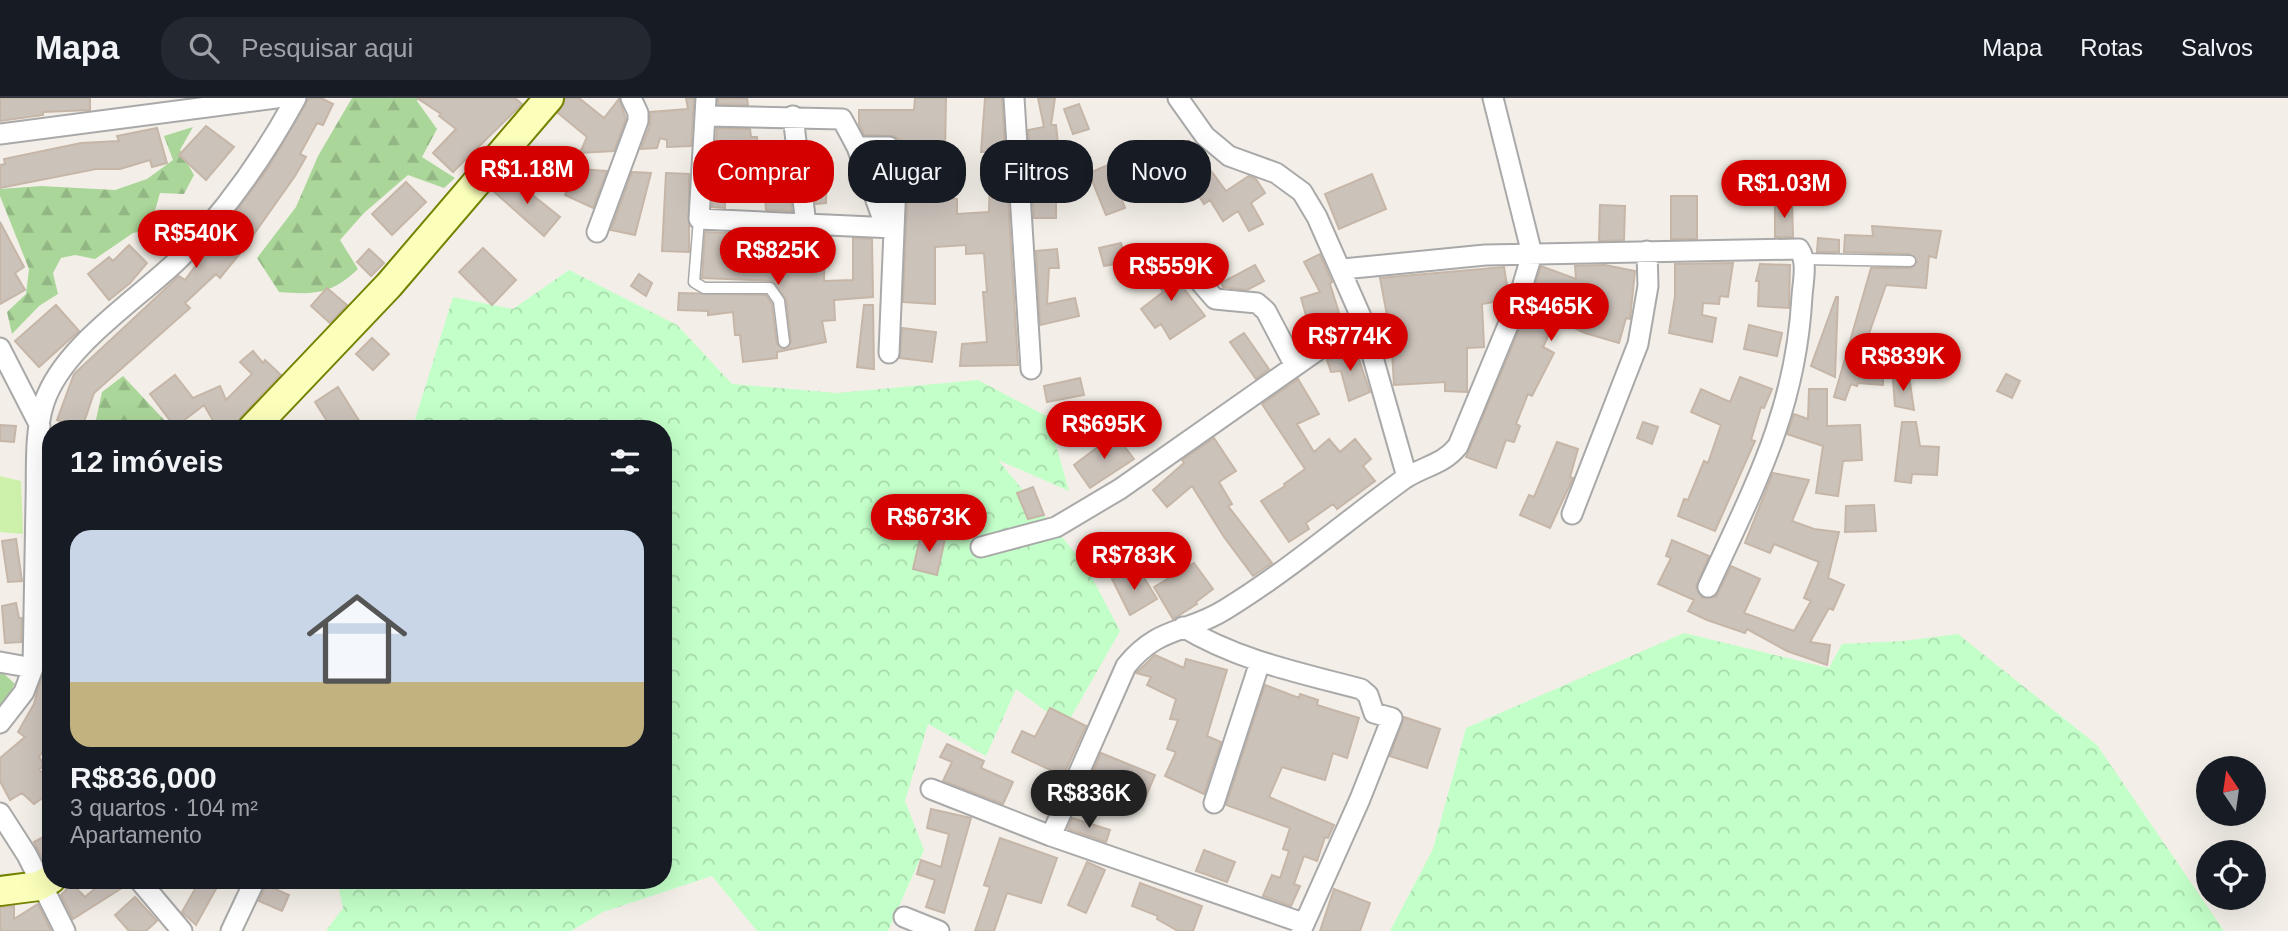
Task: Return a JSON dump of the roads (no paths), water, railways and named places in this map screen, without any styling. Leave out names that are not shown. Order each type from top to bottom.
[{"type":"street","points":[[0,134],[276,98]]},
{"type":"street","points":[[0,723],[24,692],[33,668],[40,426],[44,403],[58,375],[77,353],[179,258],[212,223],[249,177],[296,98]]},
{"type":"street","points":[[261,420],[389,285],[549,98]]},
{"type":"street","points":[[597,232],[638,121],[638,113],[631,98]]},
{"type":"street","points":[[1014,98],[1031,369]]},
{"type":"street","points":[[1178,98],[1205,136],[1229,156],[1276,173],[1302,192],[1343,269],[1362,319],[1407,477]]},
{"type":"street","points":[[1051,836],[1126,666],[1140,648],[1156,637],[1226,610],[1407,477],[1448,458],[1458,446],[1518,301],[1532,254],[1493,98]]},
{"type":"street","points":[[853,140],[842,119],[707,107],[699,219],[890,228]]},
{"type":"street","points":[[793,116],[806,225]]},
{"type":"street","points":[[880,203],[890,228]]},
{"type":"street","points":[[889,353],[892,203]]},
{"type":"street","points":[[1343,269],[1485,255],[1799,249],[1804,259],[1800,334],[1790,391],[1774,443],[1708,587]]},
{"type":"street","points":[[1573,514],[1638,344],[1645,317],[1647,251]]},
{"type":"street","points":[[1181,260],[1215,299],[1257,303],[1266,311],[1295,366]]},
{"type":"street","points":[[981,547],[1056,527],[1120,489],[1362,319]]},
{"type":"street","points":[[0,348],[40,426]]},
{"type":"street","points":[[932,789],[1051,836],[1302,927],[1346,832],[1391,718],[1374,713],[1368,695],[1361,689],[1260,662],[1216,646],[1183,627]]},
{"type":"street","points":[[0,662],[33,668]]},
{"type":"street","points":[[1214,803],[1260,662]]},
{"type":"street","points":[[0,813],[42,878]]},
{"type":"street","points":[[0,891],[42,883]]},
{"type":"street","points":[[48,889],[65,931]]},
{"type":"street","points":[[147,889],[182,931]]},
{"type":"street","points":[[231,931],[251,889]]},
{"type":"street","points":[[904,917],[939,931]]},
{"type":"lane","points":[[699,219],[694,282],[704,288],[770,288],[779,301],[784,342]]},
{"type":"lane","points":[[1804,259],[1910,261]]}]
